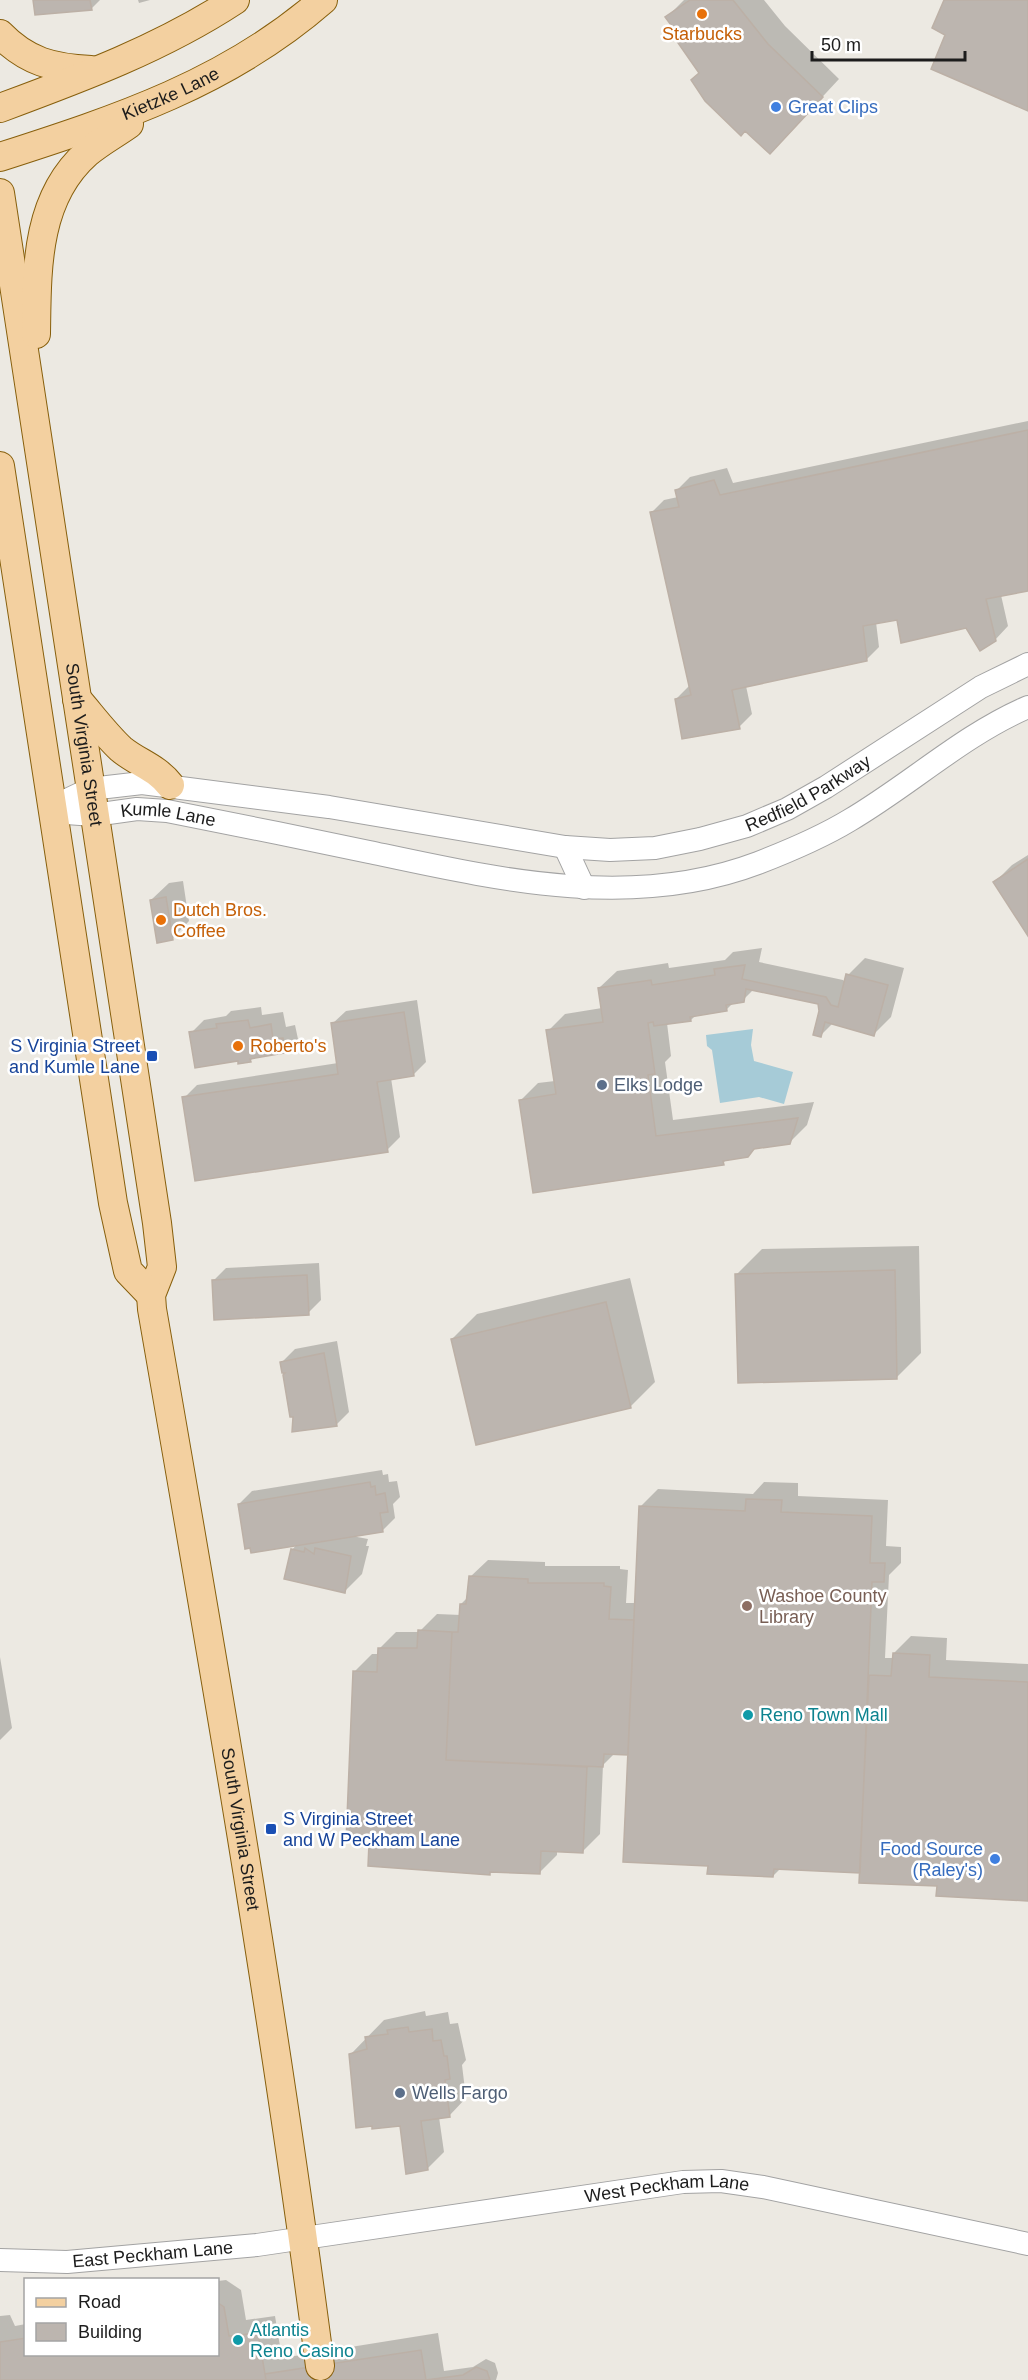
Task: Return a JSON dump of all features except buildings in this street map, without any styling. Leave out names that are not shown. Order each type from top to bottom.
[{"type":"main road","points":[[0,108],[99,70],[197,25],[235,0]]},
{"type":"main road","name":"Kietzke Lane","points":[[0,157],[162,101],[268,43],[323,0]]},
{"type":"main road","points":[[0,34],[24,56],[39,63],[61,69],[99,70]]},
{"type":"main road","points":[[33,405],[38,259],[49,210],[58,190],[87,153],[162,101]]},
{"type":"main road","name":"South Virginia Street","points":[[0,193],[157,1223],[162,1267],[151,1294],[210,1640],[304,2238],[321,2366]]},
{"type":"main road","points":[[0,466],[113,1203],[128,1271],[151,1294]]},
{"type":"main road","points":[[77,699],[121,748],[161,773],[170,785]]},
{"type":"street","name":"Redfield Parkway","points":[[565,847],[610,850],[655,848],[747,826],[787,809],[826,787],[981,687],[1028,664]]},
{"type":"street","points":[[565,847],[584,888],[658,886],[708,878],[757,863],[849,821],[973,735],[1028,707]]},
{"type":"street","name":"Kumle Lane","points":[[53,812],[92,802],[142,783],[329,807],[565,847]]},
{"type":"street","name":"Kumle Lane","points":[[92,802],[166,811],[414,862],[552,886],[584,888]]},
{"type":"street","name":"West Peckham Lane","points":[[304,2238],[683,2181],[722,2181],[772,2189],[1028,2244]]},
{"type":"street","name":"East Peckham Lane","points":[[0,2260],[66,2262],[304,2238]]},
{"type":"water","points":[[753,1029],[751,1045],[754,1061],[793,1072],[784,1104],[759,1097],[720,1103],[712,1050],[707,1046],[706,1035]]},
{"type":"place","name":"Starbucks","points":[[702,14]]},
{"type":"place","name":"Great Clips","points":[[776,107]]},
{"type":"place","name":"Dutch Bros. Coffee","points":[[161,920]]},
{"type":"place","name":"Roberto's","points":[[238,1046]]},
{"type":"place","name":"S Virginia Street and Kumle Lane","points":[[152,1056]]},
{"type":"place","name":"Elks Lodge","points":[[602,1085]]},
{"type":"place","name":"Washoe County Library","points":[[747,1606]]},
{"type":"place","name":"Reno Town Mall","points":[[748,1715]]},
{"type":"place","name":"S Virginia Street and W Peckham Lane","points":[[271,1829]]},
{"type":"place","name":"Food Source (Raley's)","points":[[995,1859]]},
{"type":"place","name":"Wells Fargo","points":[[400,2093]]},
{"type":"place","name":"Atlantis Reno Casino","points":[[238,2340]]}]
